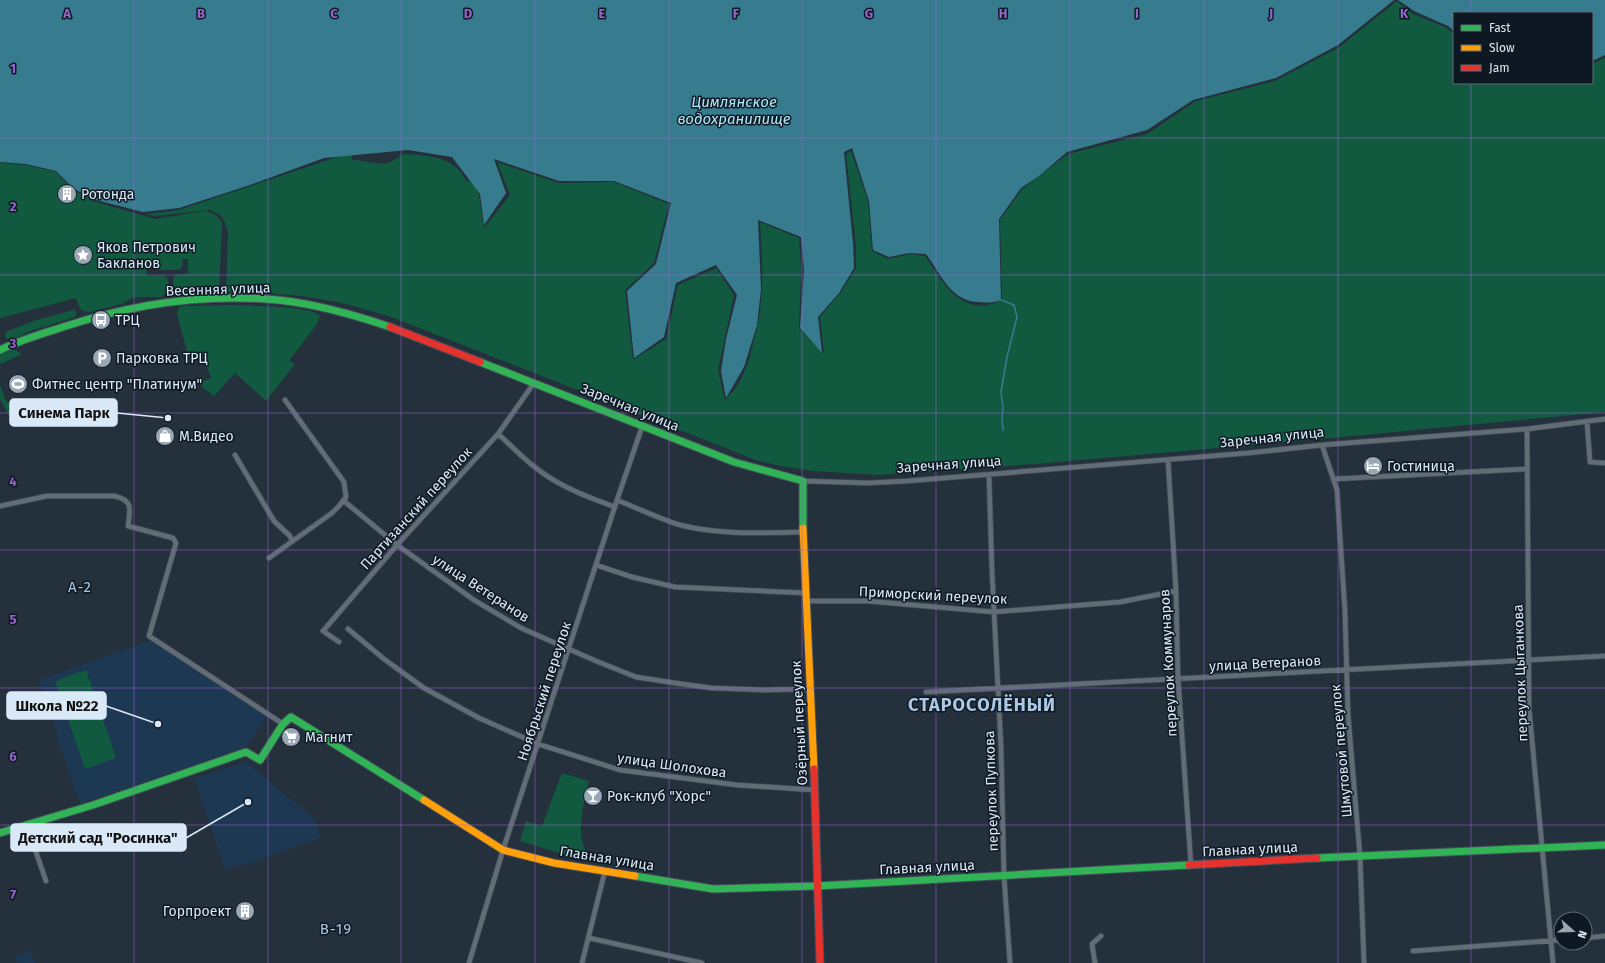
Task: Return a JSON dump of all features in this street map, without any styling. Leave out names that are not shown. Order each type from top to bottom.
[{"type":"street","name":"Весенняя улица","points":[[0,350],[21,340],[99,315],[170,301],[249,299],[279,300],[324,308]]},
{"type":"street","name":"Заречная улица","points":[[324,308],[372,321],[424,339],[642,427],[734,462],[803,481],[868,483],[989,475],[1322,445],[1527,429],[1605,420]]},
{"type":"street","name":"Партизанский переулок","points":[[339,642],[323,631],[397,544],[498,434],[534,383]]},
{"type":"street","points":[[269,558],[332,513],[344,501],[346,493],[344,482],[285,400]]},
{"type":"street","points":[[1587,422],[1590,462],[1604,463]]},
{"type":"street","name":"Ноябрьский переулок","points":[[469,963],[503,850],[642,427]]},
{"type":"street","name":"переулок Цыганкова","points":[[1527,429],[1529,708],[1553,963]]},
{"type":"street","points":[[498,434],[541,472],[591,498],[615,507]]},
{"type":"street","name":"Шмутовой переулок","points":[[1322,445],[1337,490],[1345,612],[1348,714],[1360,856],[1364,963]]},
{"type":"street","points":[[235,455],[274,521],[290,536],[292,541]]},
{"type":"street","name":"переулок Коммунаров","points":[[1168,460],[1176,591],[1178,678],[1191,865]]},
{"type":"street","points":[[1334,479],[1527,469]]},
{"type":"street","name":"переулок Пупкова","points":[[989,475],[997,688],[1001,746],[1004,876],[1010,963]]},
{"type":"street","name":"Озёрный переулок","points":[[803,481],[803,532],[815,790],[820,963]]},
{"type":"street","points":[[0,506],[47,496],[114,496],[124,498],[130,507],[128,526],[173,538],[176,543],[149,636],[283,724],[260,760],[246,752],[93,806],[0,833]]},
{"type":"street","points":[[617,500],[680,525],[703,530],[748,533],[803,532]]},
{"type":"street","name":"улица Ветеранов","points":[[344,501],[397,544],[474,600],[521,628],[569,650],[636,677],[712,688],[810,689]]},
{"type":"street","name":"Приморский переулок","points":[[596,565],[632,577],[675,587],[994,612],[1120,602],[1176,591]]},
{"type":"street","name":"улица Шолохова","points":[[348,629],[384,659],[424,688],[480,718],[538,744],[620,770],[662,777],[737,785],[815,790]]},
{"type":"street","name":"улица Ветеранов","points":[[926,692],[1605,656]]},
{"type":"street","name":"Главная улица","points":[[283,724],[290,717],[503,850],[554,863],[713,889],[817,886],[1360,856],[1605,845]]},
{"type":"street","points":[[27,826],[46,881]]},
{"type":"street","points":[[582,963],[605,872]]},
{"type":"street","points":[[1095,963],[1092,944],[1101,936]]},
{"type":"street","points":[[1593,937],[1605,936]]},
{"type":"street","points":[[589,938],[702,963]]},
{"type":"street","points":[[1413,951],[1551,941]]},
{"type":"shaded area","points":[[151,640],[267,717],[246,747],[80,804],[39,680]]},
{"type":"shaded area","points":[[246,762],[315,819],[321,838],[241,866],[240,864],[225,869],[194,778]]},
{"type":"shaded area","points":[[30,950],[35,963],[17,963],[15,956]]},
{"type":"green space","points":[[1397,1],[1413,14],[1447,28],[1453,33],[1453,84],[1593,84],[1593,64],[1605,58],[1605,412],[1035,464],[879,475],[813,471],[756,460],[376,312],[346,304],[302,296],[271,293],[226,292],[228,233],[224,220],[219,214],[210,210],[155,216],[147,214],[179,210],[352,152],[352,160],[384,163],[396,159],[402,154],[421,155],[439,158],[455,166],[466,181],[474,182],[479,195],[484,228],[510,195],[497,162],[559,183],[614,182],[669,204],[654,263],[625,290],[633,360],[666,339],[678,285],[716,268],[734,295],[718,370],[725,401],[738,385],[747,366],[760,314],[762,253],[760,222],[799,238],[801,269],[799,329],[824,354],[820,317],[841,292],[856,268],[856,246],[846,154],[851,151],[868,201],[872,251],[888,259],[910,254],[925,256],[940,278],[956,296],[965,302],[976,305],[988,305],[1002,300],[1000,220],[1022,189],[1068,154],[1147,134],[1196,101],[1275,81],[1338,48]]},
{"type":"green space","points":[[0,163],[26,165],[56,172],[72,189],[93,201],[155,219],[206,211],[216,215],[222,223],[219,293],[185,295],[179,293],[175,289],[173,279],[175,275],[188,273],[188,259],[183,259],[182,268],[177,270],[160,270],[156,265],[146,266],[147,276],[165,275],[167,278],[169,284],[168,291],[161,297],[132,298],[121,304],[90,312],[83,311],[80,308],[76,298],[0,318]]},
{"type":"green space","points":[[238,305],[295,308],[306,310],[320,316],[317,324],[289,361],[295,364],[266,401],[235,373],[214,396],[201,386],[203,381],[211,378],[204,358],[195,358],[188,355],[177,314],[179,307]]},
{"type":"green space","points":[[74,310],[77,313],[75,317],[30,331],[12,340],[5,337],[6,332],[36,320]]},
{"type":"green space","points":[[12,349],[21,353],[20,355],[0,364],[0,354]]},
{"type":"green space","points":[[0,385],[6,401],[18,407],[24,405],[25,407],[8,414],[0,399]]},
{"type":"green space","points":[[86,670],[116,758],[85,769],[55,681]]},
{"type":"green space","points":[[562,773],[589,781],[581,820],[581,838],[586,854],[586,861],[520,841],[526,821],[542,826]]},
{"type":"water","name":"Цимлянское водохранилище","points":[[0,0],[1394,0],[1338,45],[1276,78],[1193,100],[1147,130],[1067,152],[1039,176],[1021,188],[999,219],[1001,300],[998,301],[969,301],[961,297],[948,286],[926,254],[909,253],[889,257],[873,250],[869,201],[852,148],[844,152],[854,268],[839,293],[818,317],[822,353],[800,328],[804,270],[801,237],[758,220],[761,289],[757,325],[744,367],[726,398],[721,371],[726,339],[737,295],[716,265],[676,283],[664,337],[634,358],[627,291],[656,264],[671,203],[614,181],[559,181],[494,159],[506,193],[484,225],[480,194],[452,157],[408,150],[324,158],[247,186],[179,208],[143,212],[92,199],[73,188],[56,171],[26,164],[0,162]]},
{"type":"water","points":[[1398,0],[1605,0],[1605,55],[1593,61],[1593,12],[1453,12],[1453,30],[1448,26],[1414,11]]},
{"type":"waterway","points":[[1001,300],[1014,305],[1017,317],[1007,357],[1001,392],[1003,430]]},
{"type":"traffic: fast","points":[[0,350],[39,335],[115,312],[169,302],[196,299],[251,298],[307,304],[335,310],[390,327]]},
{"type":"traffic: fast","points":[[480,362],[734,462],[803,481],[803,528]]},
{"type":"traffic: fast","points":[[0,833],[93,805],[246,752],[260,760],[283,724],[291,717],[424,800]]},
{"type":"traffic: fast","points":[[1317,858],[1605,845]]},
{"type":"traffic: fast","points":[[635,876],[713,889],[817,886],[1189,865]]},
{"type":"traffic: slow","points":[[803,528],[814,769]]},
{"type":"traffic: slow","points":[[424,800],[503,850],[554,863],[635,876]]},
{"type":"traffic: jam","points":[[390,327],[480,362]]},
{"type":"traffic: jam","points":[[814,769],[820,963]]},
{"type":"traffic: jam","points":[[1189,865],[1317,858]]},
{"type":"place","name":"Ротонда","points":[[67,194]]},
{"type":"place","name":"Яков Петрович Бакланов","points":[[83,255]]},
{"type":"place","name":"ТРЦ","points":[[101,320]]},
{"type":"place","name":"Парковка ТРЦ","points":[[102,358]]},
{"type":"place","name":"Фитнес центр \"Платинум\"","points":[[18,384]]},
{"type":"place","name":"Синема Парк","points":[[168,418]]},
{"type":"place","name":"М.Видео","points":[[165,436]]},
{"type":"place","name":"Гостиница","points":[[1373,466]]},
{"type":"place","name":"Школа №22","points":[[158,724]]},
{"type":"place","name":"Магнит","points":[[291,737]]},
{"type":"place","name":"Рок-клуб \"Хорс\"","points":[[593,796]]},
{"type":"place","name":"Детский сад \"Росинка\"","points":[[248,802]]},
{"type":"place","name":"Горпроект","points":[[245,911]]},
{"type":"district","name":"А-2","points":[[80,587]]},
{"type":"district","name":"СТАРОCОЛЁНЫЙ","points":[[982,705]]},
{"type":"district","name":"В-19","points":[[336,929]]}]
